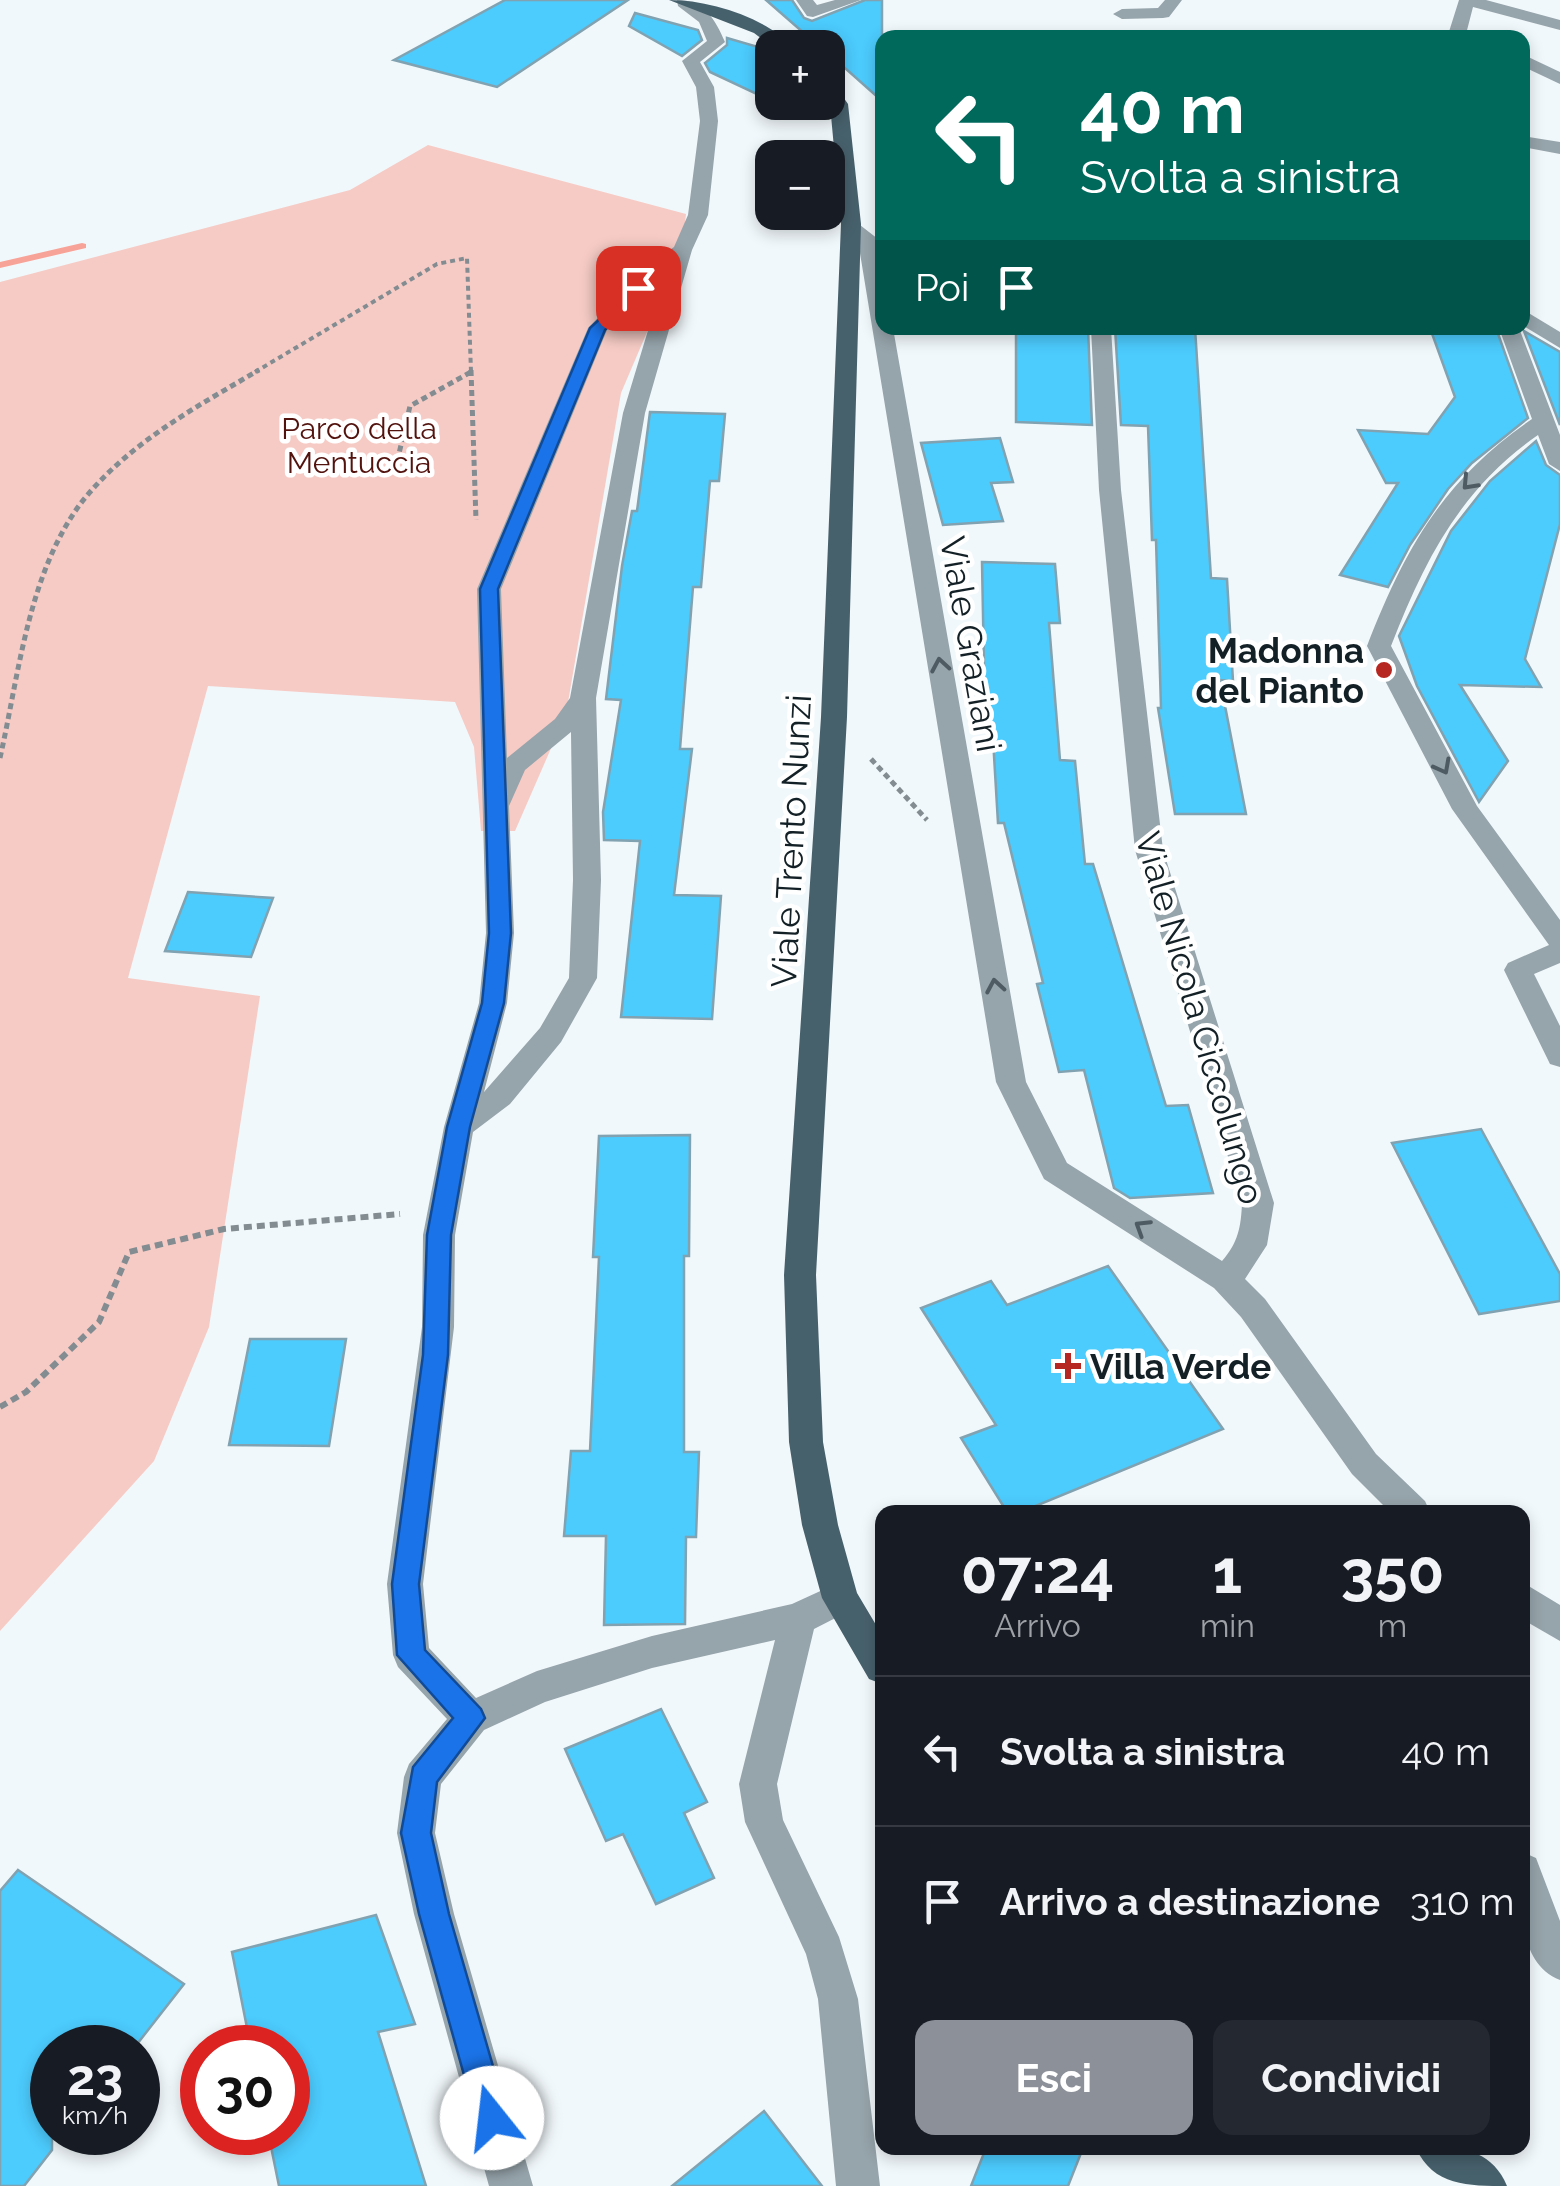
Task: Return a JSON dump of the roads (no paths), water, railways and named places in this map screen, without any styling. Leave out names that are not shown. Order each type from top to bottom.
[{"type":"main road","points":[[680,1],[761,30]]},
{"type":"main road","name":"Viale Trento Nunzi","points":[[840,120],[850,224],[834,717],[800,1275],[806,1442],[820,1525],[840,1598],[875,1656]]},
{"type":"main road","points":[[1447,2155],[1485,2186]]},
{"type":"street","points":[[809,6],[854,0]]},
{"type":"street","points":[[1104,0],[1139,30]]},
{"type":"street","points":[[1122,14],[1163,13],[1174,0]]},
{"type":"street","points":[[1458,30],[1467,0],[1503,5],[1560,25]]},
{"type":"street","points":[[459,1127],[499,1096],[551,1035],[583,978],[587,880],[584,698],[634,413],[682,250],[698,215],[709,122],[704,86],[690,61],[716,42],[708,20],[680,1]]},
{"type":"street","points":[[1530,63],[1560,80]]},
{"type":"street","points":[[1530,142],[1560,148]]},
{"type":"street","name":"Viale Graziani","points":[[850,224],[868,240],[875,281]]},
{"type":"street","points":[[471,1718],[411,1655],[406,1584],[436,1346],[439,1235],[459,1127],[493,1003],[500,933],[489,589],[598,328],[657,268],[682,250]]},
{"type":"street","points":[[1530,321],[1560,342]]},
{"type":"street","name":"Viale Graziani","points":[[884,335],[1011,1082],[1055,1171],[1224,1279]]},
{"type":"street","name":"Viale Nicola Ciccolungo","points":[[1101,335],[1110,490],[1149,850],[1258,1203],[1256,1240],[1243,1261],[1224,1279]]},
{"type":"street","points":[[1513,335],[1560,464]]},
{"type":"street","points":[[1544,421],[1505,445],[1436,519],[1401,587],[1379,646],[1465,809],[1560,940]]},
{"type":"street","points":[[496,843],[500,795],[514,763],[576,716],[584,698]]},
{"type":"street","points":[[1560,952],[1518,970],[1560,1056]]},
{"type":"street","points":[[1224,1279],[1253,1308],[1364,1464],[1406,1505]]},
{"type":"street","points":[[511,2186],[434,1914],[416,1833],[424,1777],[471,1718],[537,1688],[652,1652],[798,1619],[840,1598]]},
{"type":"street","points":[[1530,1604],[1560,1625]]},
{"type":"street","points":[[798,1619],[758,1784],[764,1822],[825,1951],[838,1999],[858,2186]]},
{"type":"street","points":[[1530,1897],[1538,1923],[1560,1960]]},
{"type":"waterway","points":[[0,265],[82,246]]},
{"type":"place","name":"Madonna del Pianto","points":[[1384,670]]},
{"type":"place","name":"Villa Verde","points":[[1068,1366]]},
{"type":"park label","name":"Parco della Mentuccia","points":[[359,445]]}]
